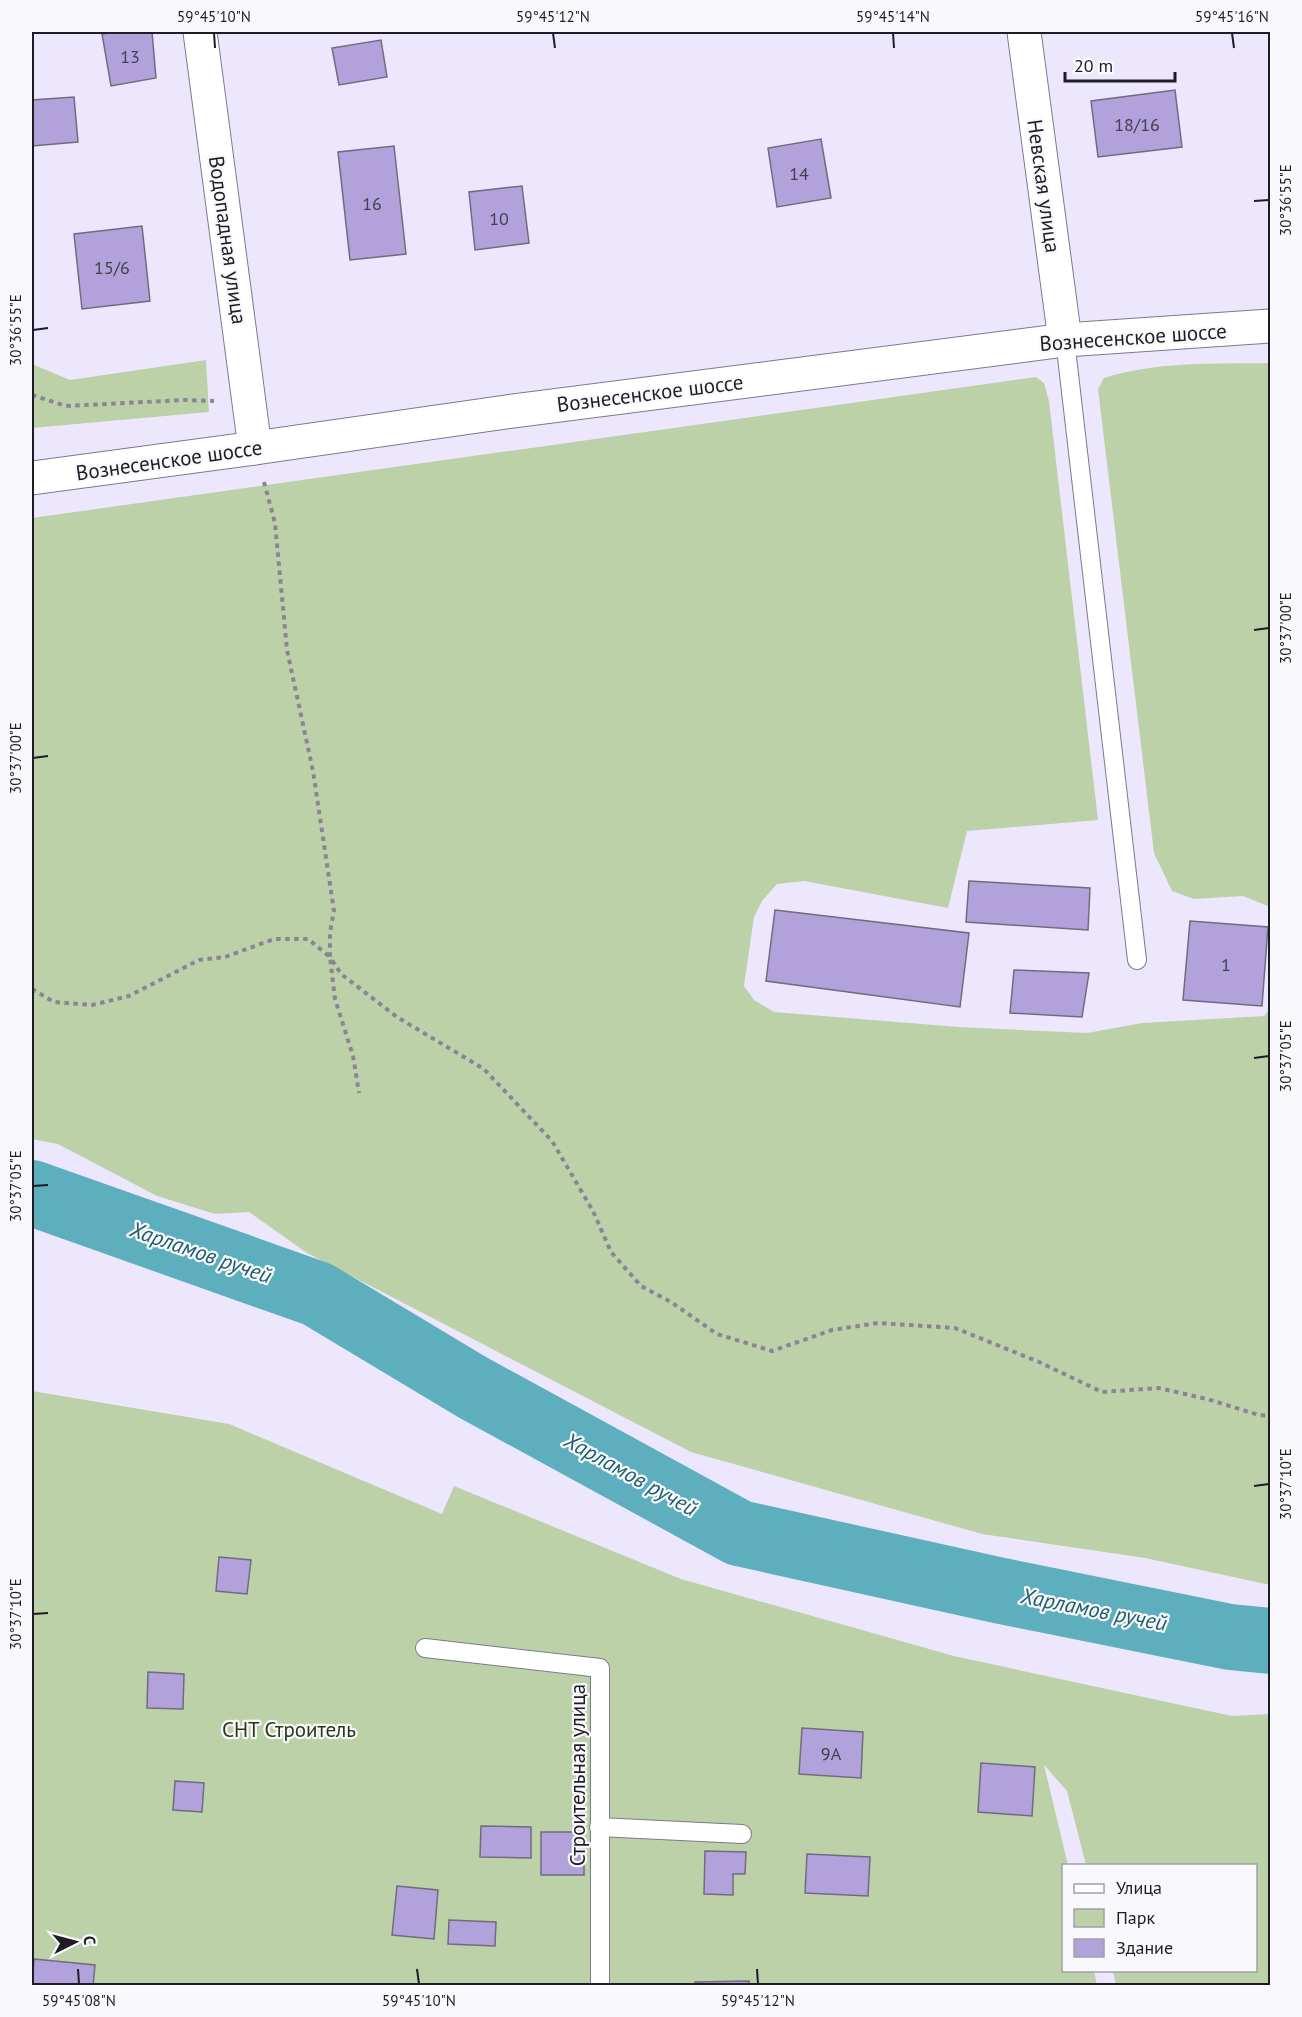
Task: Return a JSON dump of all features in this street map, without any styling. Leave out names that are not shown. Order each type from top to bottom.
[{"type":"street","name":"Водопадная улица","points":[[200,32],[255,448]]},
{"type":"street","name":"Невская улица","points":[[1024,32],[1065,340]]},
{"type":"street","name":"Вознесенское шоссе","points":[[32,478],[506,412],[1065,340],[1270,326]]},
{"type":"lane","points":[[1065,340],[1137,960]]},
{"type":"lane","name":"Строительная улица","points":[[425,1648],[600,1668],[600,1986]]},
{"type":"lane","points":[[599,1827],[742,1834]]},
{"type":"path","points":[[32,395],[66,406],[213,400],[220,408]]},
{"type":"path","points":[[255,448],[275,523],[287,650],[313,771],[334,911],[330,932],[334,999],[353,1056],[359,1092]]},
{"type":"path","points":[[32,989],[54,1002],[92,1005],[129,996],[199,960],[225,957],[274,939],[308,939],[330,957],[341,974],[397,1017],[484,1069],[552,1141],[593,1211],[611,1252],[618,1261],[641,1286],[671,1302],[717,1334],[772,1351],[832,1330],[878,1323],[955,1328],[1039,1362],[1102,1392],[1160,1388],[1270,1416]]},
{"type":"green space","points":[[206,360],[209,412],[32,428],[32,364],[70,380]]},
{"type":"green space","points":[[1270,363],[1270,907],[1243,896],[1194,899],[1172,891],[1154,853],[1098,389],[1104,378],[1145,369],[1186,364]]},
{"type":"green space","points":[[1036,377],[1044,383],[1049,401],[1098,820],[967,831],[948,908],[804,881],[777,884],[762,901],[754,917],[744,986],[754,1000],[774,1012],[959,1027],[1087,1033],[1142,1023],[1264,1016],[1270,1009],[1270,1585],[1145,1558],[982,1534],[691,1452],[307,1253],[249,1212],[215,1214],[157,1196],[58,1144],[32,1139],[32,518]]},
{"type":"green space","name":"СНТ Строитель","points":[[32,1391],[229,1424],[442,1514],[454,1486],[681,1579],[954,1656],[1232,1716],[1270,1714],[1270,1985],[1116,1985],[1113,1972],[1257,1972],[1257,1864],[1086,1864],[1067,1791],[1044,1765],[1068,1864],[1062,1864],[1062,1972],[1094,1972],[1097,1985],[32,1985]]},
{"type":"building","points":[[152,32],[156,78],[111,86],[102,34]]},
{"type":"building","points":[[381,40],[387,77],[339,85],[332,48]]},
{"type":"building","points":[[1175,90],[1182,147],[1098,157],[1091,101]]},
{"type":"building","points":[[74,97],[78,142],[32,146],[32,100]]},
{"type":"building","points":[[821,139],[831,198],[777,207],[768,148]]},
{"type":"building","points":[[394,146],[406,254],[350,260],[338,152]]},
{"type":"building","points":[[522,186],[529,243],[475,250],[469,192]]},
{"type":"building","points":[[142,226],[150,301],[82,309],[74,234]]},
{"type":"building","points":[[969,881],[1090,888],[1088,930],[966,922]]},
{"type":"building","points":[[775,910],[969,933],[960,1007],[766,981]]},
{"type":"building","points":[[1190,921],[1268,927],[1262,1006],[1183,1000]]},
{"type":"building","points":[[1014,970],[1089,973],[1082,1017],[1010,1013]]},
{"type":"building","points":[[219,1557],[251,1560],[247,1594],[216,1591]]},
{"type":"building","points":[[148,1672],[184,1674],[183,1709],[147,1708]]},
{"type":"building","points":[[802,1728],[863,1732],[861,1778],[799,1774]]},
{"type":"building","points":[[981,1763],[1035,1767],[1032,1816],[978,1812]]},
{"type":"building","points":[[175,1781],[204,1783],[202,1812],[173,1810]]},
{"type":"building","points":[[481,1826],[531,1827],[531,1858],[480,1857]]},
{"type":"building","points":[[541,1832],[584,1832],[584,1875],[541,1875]]},
{"type":"building","points":[[705,1851],[746,1852],[745,1874],[733,1874],[733,1895],[704,1894]]},
{"type":"building","points":[[807,1854],[870,1857],[868,1896],[805,1893]]},
{"type":"building","points":[[397,1886],[438,1890],[434,1939],[392,1935]]},
{"type":"building","points":[[449,1920],[496,1922],[495,1946],[448,1944]]},
{"type":"building","points":[[34,1959],[95,1965],[93,1986],[32,1986]]},
{"type":"building","points":[[749,1981],[749,1986],[695,1986],[695,1982]]},
{"type":"waterway","name":"Харламов ручей","points":[[32,1193],[317,1294],[472,1387],[739,1533],[997,1590],[1230,1637],[1270,1641]]}]
